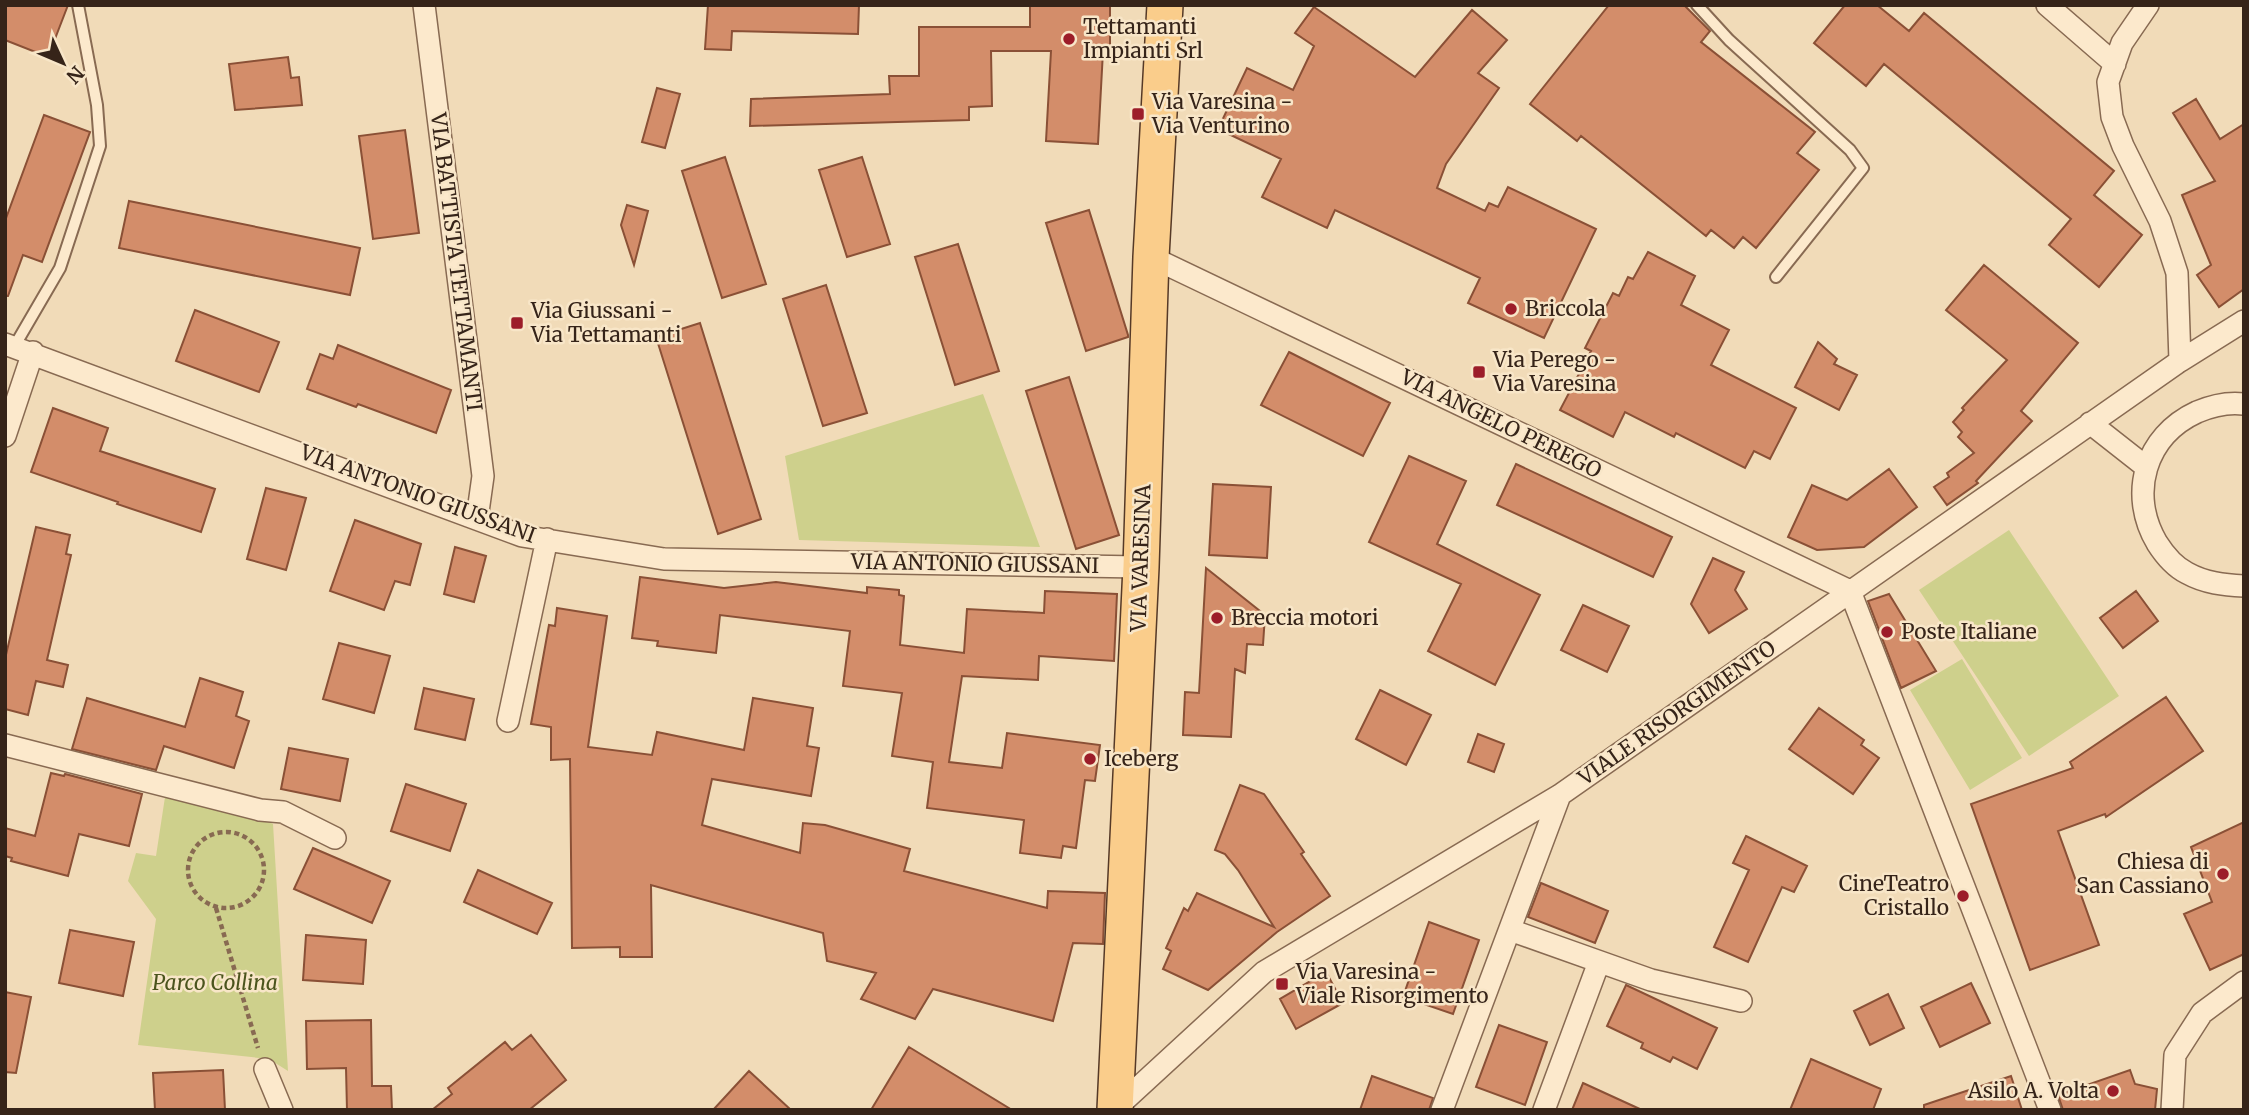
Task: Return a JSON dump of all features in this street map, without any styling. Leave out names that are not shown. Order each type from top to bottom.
[{"type":"main road","name":"VIA VARESINA","points":[[1115,1109],[1141,567],[1151,257],[1165,5]]},
{"type":"street","name":"VIA BATTISTA TETTAMANTI","points":[[424,5],[483,476],[477,519]]},
{"type":"street","points":[[2047,5],[2115,64]]},
{"type":"street","points":[[2148,5],[2122,43],[2108,82],[2112,117],[2123,146],[2160,221],[2176,273],[2180,361]]},
{"type":"street","name":"VIA ANGELO PEREGO","points":[[1151,257],[1850,592]]},
{"type":"street","name":"VIALE RISORGIMENTO","points":[[1115,1109],[1264,972],[1560,795],[2090,423],[2244,321]]},
{"type":"street","points":[[5,436],[17,347]]},
{"type":"street","name":"VIA ANTONIO GIUSSANI","points":[[17,347],[522,536],[664,559],[1141,567]]},
{"type":"street","points":[[2244,404],[2209,406],[2182,419],[2160,440],[2146,467],[2142,497],[2147,527],[2163,553],[2185,573],[2213,584],[2244,586]]},
{"type":"street","points":[[2090,423],[2146,467]]},
{"type":"street","points":[[508,721],[547,540]]},
{"type":"street","points":[[1850,592],[2050,1110]]},
{"type":"street","points":[[5,745],[260,810],[283,812],[335,838]]},
{"type":"street","points":[[1442,1110],[1560,795]]},
{"type":"street","points":[[1510,930],[1651,980],[1741,1001]]},
{"type":"street","points":[[1544,1110],[1599,962]]},
{"type":"street","points":[[2172,1110],[2175,1055],[2202,1013],[2244,982]]},
{"type":"street","points":[[265,1069],[282,1110]]},
{"type":"lane","points":[[17,347],[60,268],[100,146],[97,105],[78,5]]},
{"type":"lane","points":[[1697,5],[1729,40],[1850,150],[1863,169],[1776,276]]},
{"type":"path","points":[[216,908],[241,906],[260,888],[264,863],[252,841],[241,835],[216,833],[204,838],[195,846],[187,870],[189,883],[195,894],[216,908],[265,1069]]},
{"type":"green space","points":[[983,394],[1040,547],[799,540],[785,456]]},
{"type":"green space","points":[[2009,530],[2119,696],[2029,756],[1919,590]]},
{"type":"green space","points":[[1962,659],[2022,758],[1970,790],[1910,690]]},
{"type":"green space","name":"Parco Collina","points":[[165,797],[257,817],[273,824],[288,1071],[269,1059],[138,1045],[156,919],[128,881],[136,853],[156,856]]},
{"type":"building","points":[[5,5],[68,5],[48,57],[5,40]]},
{"type":"building","points":[[708,5],[859,5],[858,34],[732,31],[731,50],[705,49]]},
{"type":"building","points":[[1030,5],[1110,5],[1110,51],[1103,51],[1098,144],[1046,141],[1051,51],[991,51],[992,106],[969,107],[969,120],[750,126],[751,99],[890,94],[889,76],[919,76],[919,27],[1030,27]]},
{"type":"building","points":[[1609,5],[1684,5],[1710,31],[1701,42],[1815,132],[1797,153],[1819,170],[1756,248],[1743,237],[1734,248],[1711,230],[1706,236],[1581,136],[1577,141],[1530,104]]},
{"type":"building","points":[[1845,5],[1877,5],[1909,31],[1924,13],[2114,171],[2094,195],[2142,235],[2099,287],[2049,245],[2071,219],[1884,64],[1866,86],[1814,43]]},
{"type":"building","points":[[1314,7],[1415,77],[1472,10],[1507,40],[1478,73],[1499,88],[1446,164],[1437,188],[1485,211],[1489,203],[1498,207],[1508,187],[1596,229],[1544,338],[1468,303],[1480,278],[1335,210],[1327,228],[1262,197],[1281,159],[1218,129],[1247,68],[1293,90],[1314,46],[1295,33]]},
{"type":"building","points":[[288,57],[291,78],[299,77],[302,105],[235,110],[229,64]]},
{"type":"building","points":[[657,88],[680,94],[665,148],[642,142]]},
{"type":"building","points":[[2196,99],[2220,139],[2244,124],[2244,289],[2219,307],[2197,275],[2211,265],[2182,195],[2215,181],[2173,113]]},
{"type":"building","points":[[44,115],[90,132],[42,262],[23,255],[8,296],[5,296],[5,221]]},
{"type":"building","points":[[405,130],[419,233],[373,239],[359,136]]},
{"type":"building","points":[[725,157],[766,284],[722,298],[682,171]]},
{"type":"building","points":[[862,157],[890,244],[847,257],[819,170]]},
{"type":"building","points":[[129,201],[360,248],[350,295],[119,248]]},
{"type":"building","points":[[627,205],[648,211],[634,265],[621,225]]},
{"type":"building","points":[[1089,210],[1128,337],[1086,351],[1046,223]]},
{"type":"building","points":[[958,244],[999,371],[955,385],[915,257]]},
{"type":"building","points":[[1648,252],[1695,276],[1681,305],[1729,330],[1711,365],[1796,408],[1770,459],[1754,451],[1745,468],[1676,433],[1674,437],[1625,412],[1613,437],[1560,410],[1591,351],[1585,348],[1613,293],[1619,296],[1628,277],[1633,279]]},
{"type":"building","points":[[1984,265],[2078,343],[2021,411],[2032,421],[1976,481],[1978,483],[1947,505],[1934,487],[1949,477],[1947,473],[1974,453],[1958,437],[1962,432],[1953,422],[1964,410],[1962,408],[2007,360],[1946,310]]},
{"type":"building","points":[[826,285],[867,413],[823,426],[783,299]]},
{"type":"building","points":[[195,310],[279,342],[259,392],[176,361]]},
{"type":"building","points":[[700,323],[761,519],[718,534],[656,337]]},
{"type":"building","points":[[1818,342],[1837,359],[1834,364],[1857,375],[1839,410],[1795,387]]},
{"type":"building","points":[[338,345],[451,390],[436,433],[358,404],[356,407],[307,389],[320,354],[333,359]]},
{"type":"building","points":[[1289,352],[1390,403],[1363,456],[1261,405]]},
{"type":"building","points":[[1069,377],[1119,535],[1076,549],[1026,391]]},
{"type":"building","points":[[53,408],[108,428],[100,451],[215,489],[201,532],[31,472]]},
{"type":"building","points":[[1409,456],[1466,481],[1437,544],[1540,595],[1495,685],[1428,651],[1461,584],[1369,542]]},
{"type":"building","points":[[1516,464],[1672,537],[1653,577],[1497,505]]},
{"type":"building","points":[[1889,469],[1917,507],[1864,547],[1817,550],[1788,537],[1812,485],[1847,500]]},
{"type":"building","points":[[1213,484],[1271,487],[1267,558],[1209,555]]},
{"type":"building","points":[[266,488],[306,498],[286,570],[247,559]]},
{"type":"building","points":[[355,520],[421,544],[410,585],[395,581],[384,610],[330,591]]},
{"type":"building","points":[[36,527],[70,535],[66,554],[71,555],[47,660],[68,665],[63,687],[36,681],[28,715],[5,709],[5,659]]},
{"type":"building","points":[[455,547],[486,556],[474,602],[444,594]]},
{"type":"building","points":[[1713,558],[1744,572],[1735,590],[1747,609],[1709,633],[1691,604]]},
{"type":"building","points":[[1206,568],[1265,615],[1263,645],[1247,644],[1245,673],[1235,669],[1231,737],[1183,735],[1185,692],[1199,693]]},
{"type":"building","points":[[640,577],[724,588],[776,582],[867,593],[867,587],[899,590],[899,595],[904,596],[900,645],[964,653],[967,609],[1044,613],[1045,591],[1117,594],[1114,661],[1039,656],[1038,680],[962,676],[949,762],[1002,768],[1007,733],[1100,745],[1095,781],[1085,780],[1076,848],[1063,846],[1061,858],[1020,853],[1024,820],[927,808],[933,762],[892,756],[902,693],[843,686],[850,631],[720,615],[716,653],[657,646],[658,641],[632,638]]},
{"type":"building","points":[[2136,591],[2158,621],[2123,648],[2100,618]]},
{"type":"building","points":[[1889,594],[1936,671],[1901,688],[1868,601]]},
{"type":"building","points":[[1583,605],[1629,626],[1607,672],[1561,650]]},
{"type":"building","points":[[557,608],[607,616],[588,747],[652,755],[657,732],[744,750],[753,698],[813,708],[807,746],[819,748],[811,796],[712,779],[702,825],[800,853],[803,823],[825,825],[910,849],[904,871],[1047,908],[1048,891],[1105,893],[1103,944],[1073,943],[1053,1021],[933,989],[915,1019],[861,999],[876,973],[827,961],[823,933],[651,885],[652,957],[620,957],[620,947],[572,948],[570,759],[551,760],[551,727],[531,724],[549,625],[555,626]]},
{"type":"building","points":[[339,643],[390,656],[374,713],[323,699]]},
{"type":"building","points":[[200,678],[243,692],[236,716],[249,721],[234,768],[164,746],[156,770],[72,749],[87,698],[185,727]]},
{"type":"building","points":[[424,688],[474,699],[465,740],[415,729]]},
{"type":"building","points":[[1380,690],[1431,715],[1406,765],[1356,739]]},
{"type":"building","points":[[2166,697],[2203,751],[2106,817],[2105,814],[2058,831],[2099,945],[2030,970],[1971,804],[2073,768],[2070,762]]},
{"type":"building","points":[[1819,708],[1864,740],[1861,745],[1879,758],[1853,794],[1789,749]]},
{"type":"building","points":[[1478,734],[1504,744],[1494,772],[1468,762]]},
{"type":"building","points":[[289,748],[348,759],[340,801],[281,789]]},
{"type":"building","points":[[51,773],[65,774],[142,794],[129,846],[79,834],[68,876],[11,861],[12,858],[5,856],[5,828],[35,836]]},
{"type":"building","points":[[406,784],[466,804],[450,851],[391,831]]},
{"type":"building","points":[[1240,785],[1264,794],[1330,896],[1277,932],[1208,990],[1163,969],[1171,951],[1166,948],[1184,908],[1188,911],[1197,893],[1274,927],[1238,870],[1225,854],[1215,850]]},
{"type":"building","name":"Chiesa di San Cassiano","points":[[2244,822],[2244,954],[2210,970],[2184,914],[2212,902],[2191,847]]},
{"type":"building","points":[[1746,836],[1807,866],[1794,892],[1782,887],[1748,962],[1714,947],[1749,870],[1733,863]]},
{"type":"building","points":[[313,848],[390,881],[372,923],[294,889]]},
{"type":"building","points":[[478,870],[552,903],[537,934],[464,902]]},
{"type":"building","points":[[1541,883],[1608,911],[1595,943],[1528,917]]},
{"type":"building","points":[[1429,922],[1479,940],[1453,1014],[1403,997]]},
{"type":"building","points":[[70,930],[134,942],[123,996],[59,983]]},
{"type":"building","points":[[306,935],[366,940],[363,984],[303,980]]},
{"type":"building","points":[[1326,972],[1343,1003],[1296,1029],[1280,999]]},
{"type":"building","points":[[1971,983],[1990,1023],[1940,1047],[1921,1007]]},
{"type":"building","points":[[1626,985],[1717,1028],[1697,1069],[1673,1057],[1670,1062],[1641,1048],[1643,1043],[1607,1026]]},
{"type":"building","points":[[5,992],[31,997],[16,1073],[5,1072]]},
{"type":"building","points":[[1888,994],[1904,1028],[1870,1045],[1854,1011]]},
{"type":"building","points":[[371,1020],[372,1086],[391,1086],[392,1110],[347,1110],[346,1068],[307,1069],[306,1021]]},
{"type":"building","points":[[1499,1025],[1547,1042],[1525,1105],[1476,1087]]},
{"type":"building","points":[[531,1035],[566,1080],[529,1110],[432,1110],[452,1094],[448,1088],[505,1042],[512,1050]]},
{"type":"building","points":[[909,1047],[1012,1110],[871,1110]]},
{"type":"building","points":[[1811,1059],[1881,1089],[1873,1110],[1790,1110]]},
{"type":"building","points":[[223,1070],[225,1110],[155,1110],[153,1073]]},
{"type":"building","name":"Asilo A. Volta","points":[[2130,1070],[2135,1084],[2157,1089],[2155,1110],[2063,1110],[2058,1095]]},
{"type":"building","points":[[749,1071],[791,1110],[713,1110]]},
{"type":"building","points":[[1372,1076],[1433,1098],[1429,1110],[1360,1110]]},
{"type":"building","points":[[2011,1076],[2022,1110],[1924,1110],[1924,1105]]},
{"type":"building","points":[[1583,1083],[1642,1110],[1572,1110]]},
{"type":"place","name":"Tettamanti Impianti Srl","points":[[1069,39]]},
{"type":"place","name":"Via Varesina - Via Venturino","points":[[1138,114]]},
{"type":"place","name":"Briccola","points":[[1511,309]]},
{"type":"place","name":"Via Giussani - Via Tettamanti","points":[[517,323]]},
{"type":"place","name":"Via Perego - Via Varesina","points":[[1479,372]]},
{"type":"place","name":"Breccia motori","points":[[1217,618]]},
{"type":"place","name":"Poste Italiane","points":[[1887,632]]},
{"type":"place","name":"Iceberg","points":[[1090,759]]},
{"type":"place","name":"Chiesa di San Cassiano","points":[[2223,874]]},
{"type":"place","name":"CineTeatro Cristallo","points":[[1963,896]]},
{"type":"place","name":"Via Varesina - Viale Risorgimento","points":[[1282,984]]},
{"type":"place","name":"Asilo A. Volta","points":[[2113,1091]]}]
